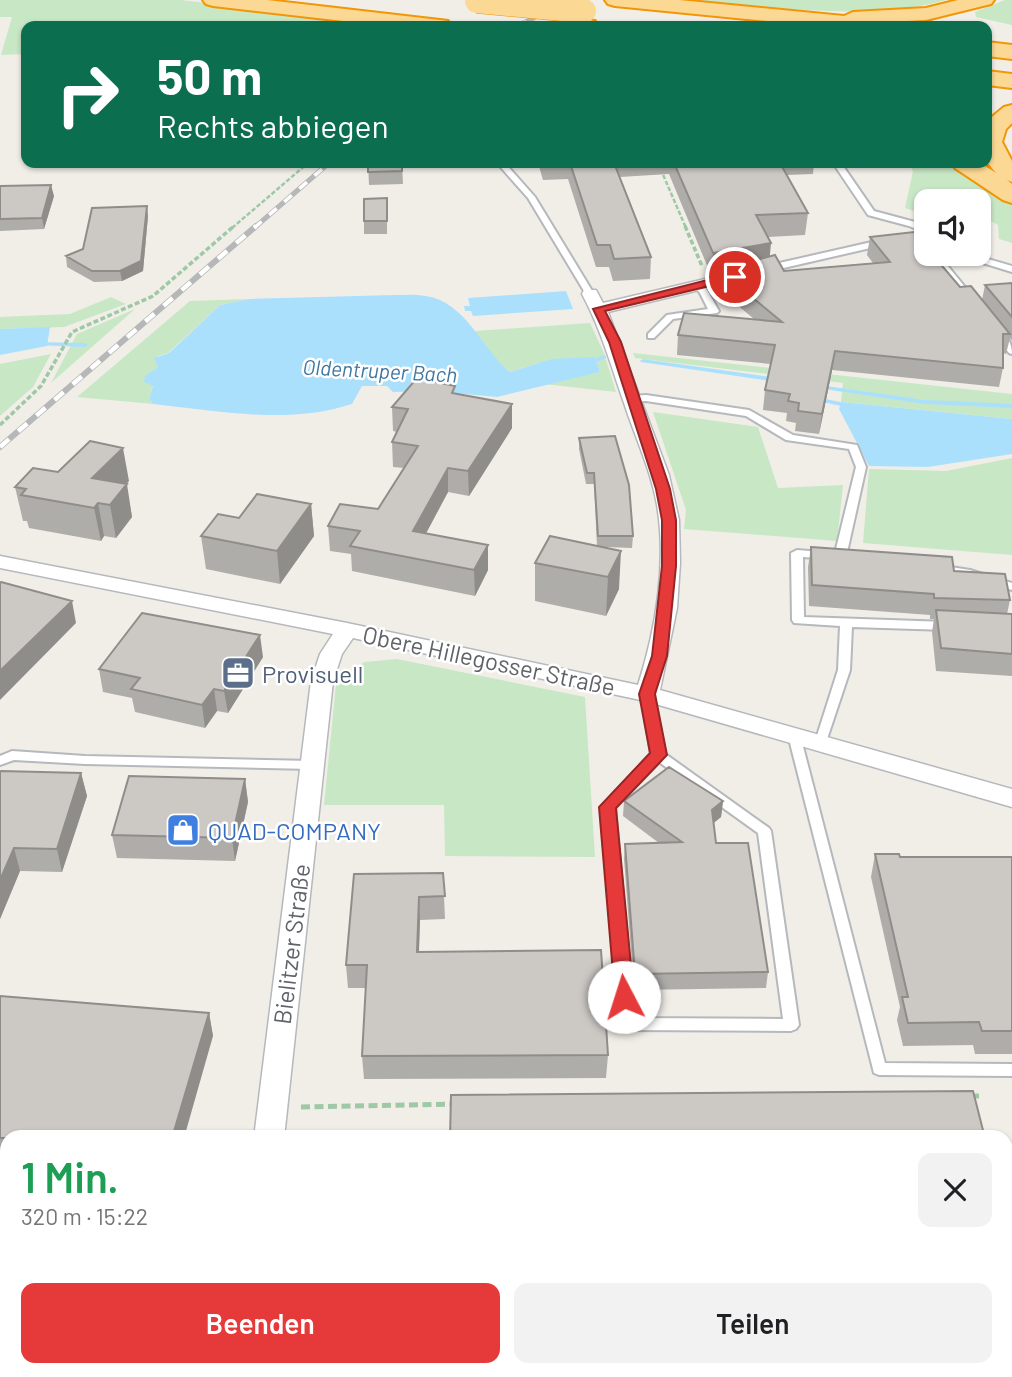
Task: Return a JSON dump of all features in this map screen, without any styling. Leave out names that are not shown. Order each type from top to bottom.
[{"type":"highway","points":[[213,0],[459,11],[540,21]]},
{"type":"highway","points":[[307,0],[631,21]]},
{"type":"highway","points":[[615,0],[830,21]]},
{"type":"highway","points":[[770,15],[903,17],[947,10],[984,0]]},
{"type":"highway","points":[[992,36],[1012,38]]},
{"type":"highway","points":[[992,50],[1012,52]]},
{"type":"highway","points":[[992,66],[1012,68]]},
{"type":"highway","points":[[992,79],[1012,81]]},
{"type":"highway","points":[[992,128],[1012,112]]},
{"type":"highway","points":[[992,147],[997,160],[1012,174]]},
{"type":"highway","points":[[972,168],[1012,195]]},
{"type":"street","points":[[647,694],[659,656],[669,566],[669,520],[663,489],[615,342],[594,302],[738,276]]},
{"type":"street","name":"Obere Hillegosser Straße","points":[[0,562],[347,630],[647,694],[1012,798]]},
{"type":"street","name":"Bielitzer Straße","points":[[270,1130],[322,681],[331,654],[347,630]]},
{"type":"lane","points":[[505,168],[531,197],[594,302]]},
{"type":"lane","points":[[840,168],[871,213],[914,226]]},
{"type":"lane","points":[[738,276],[883,242],[914,238]]},
{"type":"lane","points":[[991,263],[1012,269]]},
{"type":"lane","points":[[944,266],[977,308]]},
{"type":"lane","points":[[652,336],[670,317],[714,311],[703,284]]},
{"type":"lane","points":[[995,329],[1012,351]]},
{"type":"lane","points":[[632,399],[646,398],[735,410],[761,418],[790,438],[853,447],[861,467],[840,557]]},
{"type":"lane","points":[[852,558],[797,553],[798,620],[957,626]]},
{"type":"lane","points":[[928,567],[966,572],[1012,587]]},
{"type":"lane","points":[[821,742],[844,670],[846,623]]},
{"type":"lane","points":[[647,694],[658,755],[764,831],[791,1025],[627,1024],[608,807],[658,755]]},
{"type":"lane","points":[[794,735],[879,1069],[1012,1070]]},
{"type":"lane","points":[[0,761],[12,755],[97,760],[312,765]]},
{"type":"path","points":[[0,425],[41,386],[72,332],[153,296],[302,168]]},
{"type":"path","points":[[660,168],[703,284]]},
{"type":"path","points":[[955,1096],[983,1096]]},
{"type":"path","points":[[272,1107],[467,1104]]},
{"type":"green space","points":[[0,0],[181,0],[355,21],[21,21],[21,54],[1,55],[12,17],[0,17]]},
{"type":"green space","points":[[692,0],[946,0],[917,7],[853,12]]},
{"type":"green space","points":[[1005,0],[1012,0],[1012,25],[976,17],[975,12]]},
{"type":"green space","points":[[911,168],[960,168],[987,189],[914,189],[914,211],[905,208],[913,171]]},
{"type":"green space","points":[[991,192],[1012,203],[1012,243],[999,239],[998,225],[991,221]]},
{"type":"green space","points":[[111,297],[126,304],[64,327],[0,329],[0,317],[70,314]]},
{"type":"green space","points":[[249,299],[220,305],[168,353],[158,356],[158,367],[146,376],[153,385],[149,399],[153,404],[77,397],[190,301]]},
{"type":"green space","points":[[135,309],[51,383],[77,334]]},
{"type":"green space","points":[[590,323],[604,353],[616,392],[544,384],[600,372],[595,357],[539,363],[510,372],[497,361],[475,331]]},
{"type":"green space","points":[[633,353],[1012,394],[1012,419],[841,402],[843,383],[635,358]]},
{"type":"green space","points":[[51,354],[33,387],[0,416],[0,364]]},
{"type":"green space","points":[[653,412],[758,427],[778,488],[843,485],[837,541],[684,529],[686,510]]},
{"type":"green space","points":[[1012,458],[1012,555],[863,543],[869,469],[946,471]]},
{"type":"green space","points":[[397,659],[585,697],[595,857],[445,856],[444,805],[324,805],[336,684],[364,662]]},
{"type":"water","points":[[566,291],[573,309],[473,316],[471,311],[465,311],[464,306],[470,306],[468,298]]},
{"type":"water","points":[[414,295],[440,300],[452,307],[510,372],[552,359],[595,357],[600,372],[497,397],[432,391],[393,392],[387,386],[362,386],[352,404],[303,414],[228,413],[153,404],[149,399],[153,386],[144,382],[145,376],[158,367],[154,358],[169,353],[220,305],[249,299]]},
{"type":"water","points":[[50,327],[47,346],[0,355],[0,329]]},
{"type":"water","points":[[841,402],[1012,419],[1012,454],[928,467],[869,466],[839,409]]},
{"type":"building","points":[[368,168],[402,168],[402,171],[368,172]]},
{"type":"building","points":[[572,168],[616,168],[651,257],[614,259],[610,245],[597,245]]},
{"type":"building","points":[[676,168],[783,168],[808,213],[756,215],[771,243],[713,253]]},
{"type":"building","points":[[51,185],[42,218],[0,219],[0,186]]},
{"type":"building","points":[[387,198],[387,221],[364,221],[364,199]]},
{"type":"building","points":[[147,206],[141,261],[120,271],[92,271],[66,256],[83,249],[92,208]]},
{"type":"building","points":[[914,232],[914,266],[942,266],[960,287],[971,286],[1010,334],[1003,334],[1003,368],[835,351],[822,414],[798,411],[799,403],[788,401],[790,394],[765,390],[775,345],[678,335],[684,313],[782,322],[719,270],[775,255],[784,271],[890,262],[870,237]]},
{"type":"building","points":[[1012,283],[1012,317],[985,285]]},
{"type":"building","points":[[417,378],[455,386],[452,393],[512,404],[468,471],[448,468],[413,531],[488,545],[474,570],[350,546],[360,531],[328,526],[340,504],[378,509],[418,446],[392,442],[408,409],[392,407]]},
{"type":"building","points":[[615,436],[629,485],[633,536],[598,536],[594,473],[587,473],[579,438]]},
{"type":"building","points":[[90,441],[123,448],[92,478],[127,484],[110,505],[98,503],[94,508],[21,495],[26,489],[15,487],[33,468],[58,472]]},
{"type":"building","points":[[257,494],[311,504],[277,551],[201,536],[218,514],[239,518]]},
{"type":"building","points":[[550,536],[621,551],[608,577],[535,563]]},
{"type":"building","points":[[811,547],[952,557],[954,571],[1005,574],[1010,600],[934,598],[934,594],[812,585]]},
{"type":"building","points":[[0,583],[72,601],[0,671]]},
{"type":"building","points":[[936,610],[1012,614],[1012,654],[941,648]]},
{"type":"building","points":[[142,613],[260,635],[224,691],[214,689],[202,705],[131,689],[140,678],[99,669]]},
{"type":"building","points":[[669,767],[723,801],[712,810],[716,843],[748,843],[768,972],[635,974],[625,844],[682,842],[624,801]]},
{"type":"building","points":[[0,772],[81,773],[57,849],[14,848],[0,880]]},
{"type":"building","points":[[129,776],[245,779],[232,838],[112,835]]},
{"type":"building","points":[[875,854],[899,854],[900,857],[1012,857],[1012,1031],[982,1031],[979,1022],[908,1023],[902,997],[908,997]]},
{"type":"building","points":[[443,873],[445,896],[419,897],[417,952],[601,950],[608,1055],[362,1056],[367,965],[346,965],[354,874]]},
{"type":"building","points":[[0,996],[209,1013],[174,1130],[0,1130]]},
{"type":"building","points":[[973,1091],[983,1130],[450,1130],[451,1095]]},
{"type":"waterway","name":"Oldentruper Bach","points":[[37,344],[85,345]]},
{"type":"waterway","name":"Oldentruper Bach","points":[[586,364],[604,357]]},
{"type":"waterway","name":"Oldentruper Bach","points":[[643,361],[778,380]]},
{"type":"waterway","name":"Oldentruper Bach","points":[[819,387],[925,402],[1012,406]]},
{"type":"waterway","points":[[816,399],[850,406]]},
{"type":"railway","points":[[527,21],[571,0]]},
{"type":"railway","points":[[254,228],[323,168]]},
{"type":"railway","points":[[0,447],[256,226]]},
{"type":"place","name":"Provisuell","points":[[238,673]]},
{"type":"place","name":"QUAD-COMPANY","points":[[183,830]]},
{"type":"route","points":[[624,997],[608,807],[658,755],[647,694],[659,656],[669,566],[669,520],[663,489],[615,342],[598,309],[735,277]]}]
